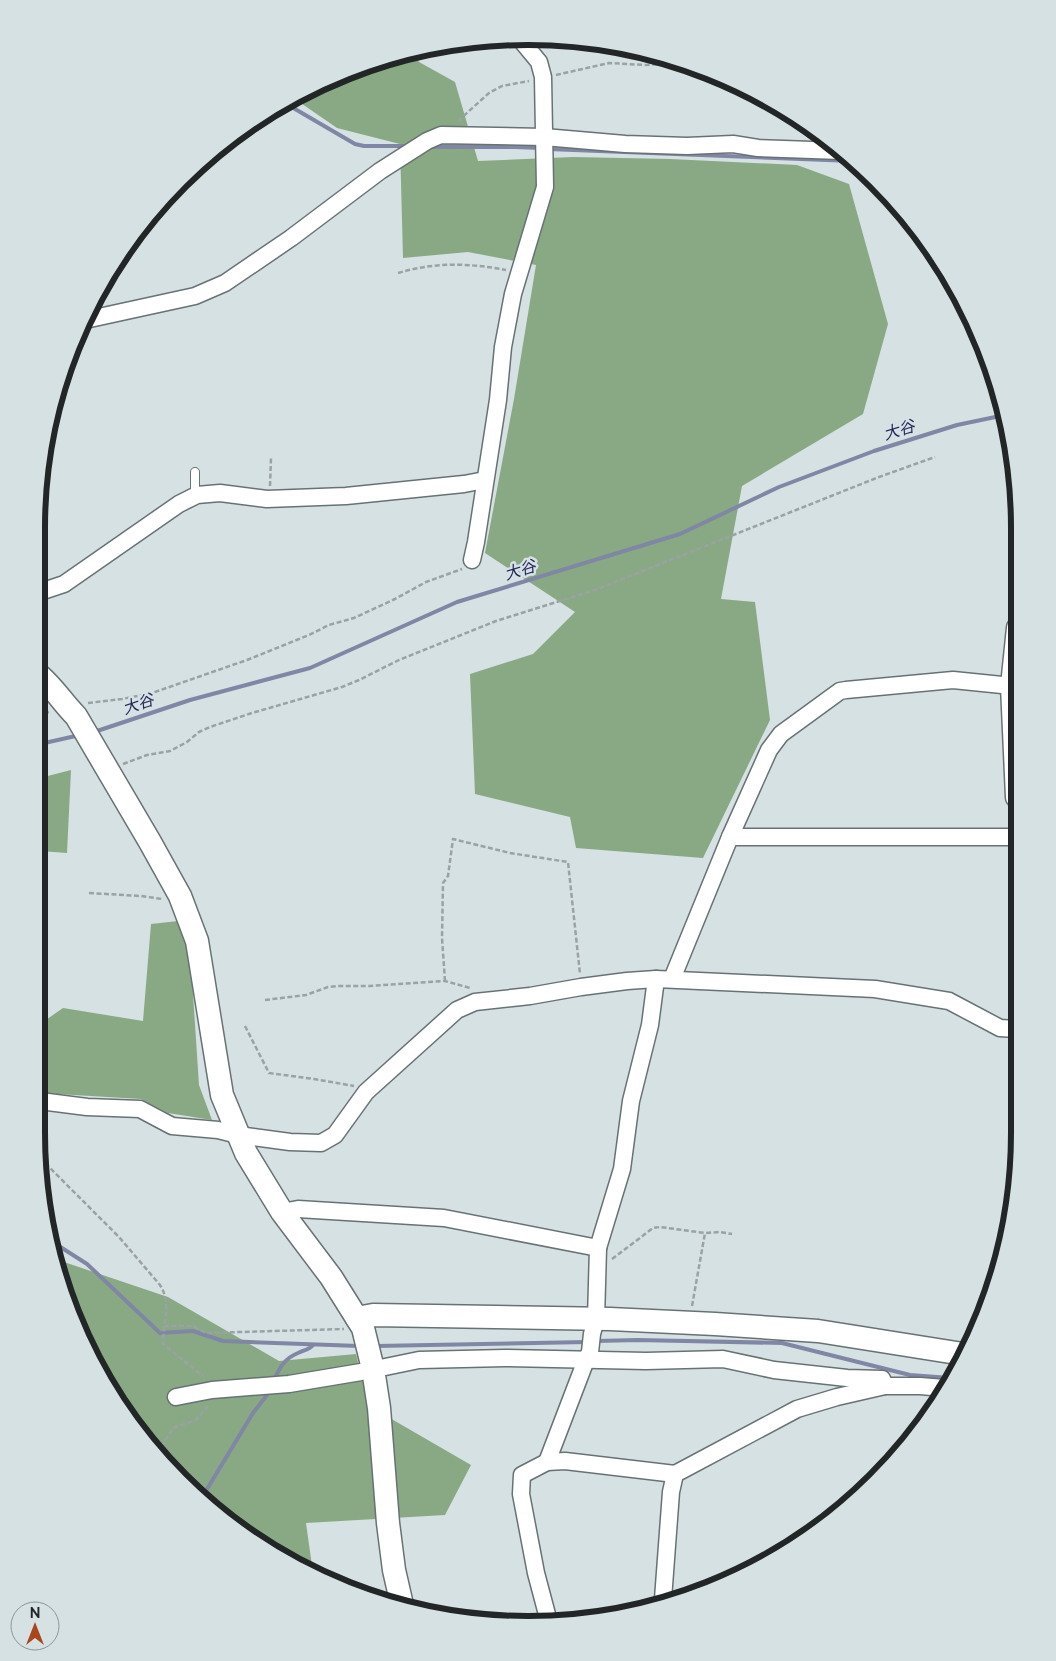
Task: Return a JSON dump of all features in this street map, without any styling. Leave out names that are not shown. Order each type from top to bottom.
[{"type":"street","points":[[472,560],[498,400],[503,348],[513,294],[545,187],[543,77],[539,62],[525,45]]},
{"type":"street","points":[[93,318],[195,296],[225,283],[291,238],[380,171],[427,141],[441,135],[544,137],[625,144],[687,146],[733,144],[758,148],[829,151]]},
{"type":"street","points":[[45,590],[64,584],[179,504],[197,495],[220,494],[270,499],[346,496],[464,484],[485,480]]},
{"type":"street","points":[[45,680],[71,711],[103,762],[180,896],[197,941],[222,1095],[246,1153],[282,1212],[331,1277],[360,1323],[373,1369],[380,1408],[388,1523],[394,1570],[401,1599]]},
{"type":"street","points":[[547,1462],[590,1352],[596,1319],[598,1248],[622,1169],[631,1101],[664,978],[770,750],[781,734],[840,691],[953,680],[1011,684]]},
{"type":"street","points":[[730,838],[1011,837]]},
{"type":"street","points":[[45,1102],[87,1107],[140,1109],[172,1126],[218,1130],[238,1135],[290,1142],[322,1143],[335,1135],[366,1092],[457,1010],[475,1002],[530,996],[581,987],[664,978],[875,989],[949,1001],[1000,1028],[1011,1029]]},
{"type":"street","points":[[282,1212],[298,1209],[444,1218],[598,1248]]},
{"type":"street","points":[[360,1323],[373,1315],[596,1319],[690,1323],[818,1331],[958,1353]]},
{"type":"street","points":[[176,1397],[222,1390],[289,1384],[419,1360],[505,1358],[646,1361],[723,1359],[774,1370],[847,1378],[882,1379],[884,1386]]},
{"type":"street","points":[[547,1615],[536,1573],[521,1494],[522,1475],[547,1462],[565,1461],[675,1474],[797,1409],[884,1386],[938,1388]]},
{"type":"street","points":[[663,1597],[671,1492],[675,1474]]},
{"type":"lane","points":[[196,472],[195,490],[197,495]]},
{"type":"path","points":[[398,273],[431,265],[477,265],[520,273]]},
{"type":"path","points":[[103,762],[170,751],[210,727],[342,687],[399,660],[496,621],[595,590],[935,457]]},
{"type":"path","points":[[270,499],[271,458]]},
{"type":"path","points":[[45,714],[71,711],[152,693],[247,660],[330,625],[354,618],[426,582],[458,572],[465,568],[472,560]]},
{"type":"path","points":[[445,981],[442,938],[444,883],[448,876],[453,839],[510,853],[568,862],[581,987]]},
{"type":"path","points":[[89,893],[163,899],[180,896]]},
{"type":"path","points":[[265,1000],[306,996],[328,987],[445,981],[468,986],[487,1001]]},
{"type":"path","points":[[245,1026],[269,1073],[314,1079],[365,1089],[366,1092]]},
{"type":"path","points":[[46,1164],[119,1237],[166,1294],[164,1347],[222,1390],[196,1420],[173,1428],[162,1447]]},
{"type":"path","points":[[596,1274],[653,1228],[660,1227],[705,1234],[719,1232],[732,1234]]},
{"type":"path","points":[[690,1323],[705,1234]]},
{"type":"path","points":[[164,1326],[193,1326],[206,1333],[360,1323]]},
{"type":"green space","points":[[417,58],[419,62],[455,82],[478,161],[573,157],[797,165],[849,184],[888,324],[863,414],[742,486],[721,599],[755,602],[770,720],[703,858],[576,848],[570,817],[475,794],[470,674],[533,654],[575,612],[485,553],[514,399],[536,265],[468,252],[403,258],[400,144],[337,128],[300,103],[343,82]]},
{"type":"green space","points":[[71,770],[67,853],[45,851],[45,777]]},
{"type":"green space","points":[[178,921],[190,949],[199,1085],[212,1120],[168,1113],[141,1099],[45,1093],[45,1021],[63,1008],[143,1021],[151,924]]},
{"type":"green space","points":[[62,1261],[168,1297],[279,1361],[356,1354],[369,1406],[471,1465],[445,1515],[306,1523],[312,1565],[260,1535],[234,1516],[186,1475],[145,1427],[126,1401],[110,1374],[82,1318]]},
{"type":"waterway","points":[[292,107],[355,144],[364,146],[406,146]]},
{"type":"waterway","points":[[428,147],[541,148]]},
{"type":"waterway","points":[[548,149],[841,161]]},
{"type":"waterway","name":"大谷","points":[[94,732],[190,700],[310,668],[457,602],[680,534],[779,487],[874,451],[957,425],[998,416]]},
{"type":"waterway","name":"大谷","points":[[45,743],[80,735]]},
{"type":"waterway","points":[[58,1246],[87,1264],[160,1333],[193,1331],[223,1341],[359,1346]]},
{"type":"waterway","points":[[596,1341],[782,1343],[910,1375],[944,1378]]},
{"type":"waterway","points":[[376,1346],[587,1342]]},
{"type":"waterway","points":[[274,1381],[280,1368],[286,1361],[293,1355],[313,1345]]},
{"type":"waterway","points":[[205,1492],[253,1413],[270,1389]]}]
